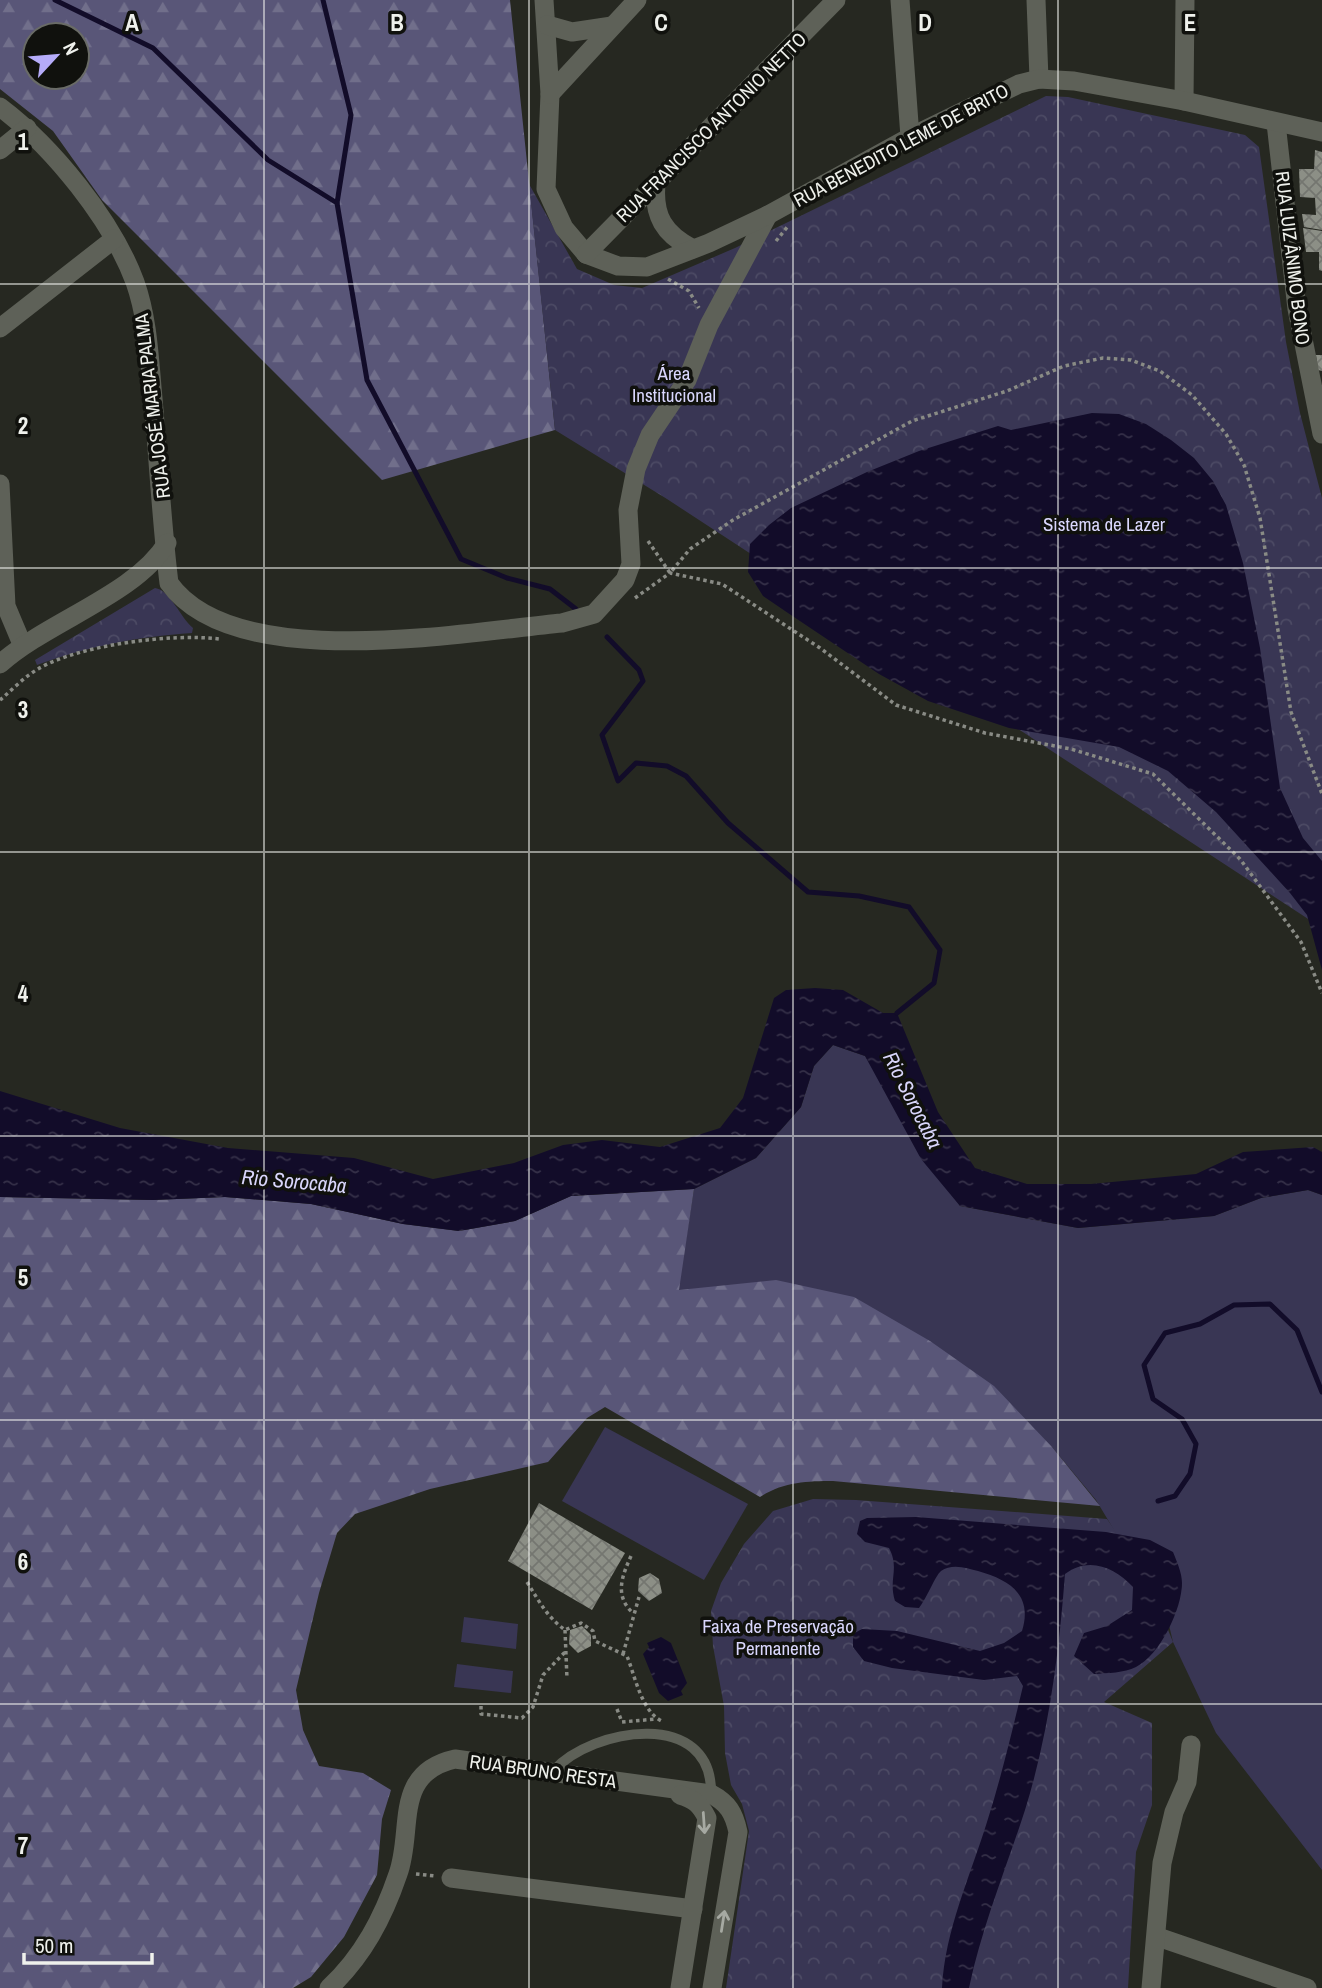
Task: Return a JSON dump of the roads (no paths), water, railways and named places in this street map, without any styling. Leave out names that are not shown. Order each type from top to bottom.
[{"type":"street","points":[[544,0],[550,94],[547,189],[565,228],[586,254]]},
{"type":"street","points":[[550,94],[637,0]]},
{"type":"street","name":"RUA FRANCISCO ANTONIO NETTO","points":[[586,254],[836,0]]},
{"type":"street","points":[[900,0],[910,137]]},
{"type":"street","points":[[1036,0],[1039,79]]},
{"type":"street","points":[[1184,101],[1185,0]]},
{"type":"street","points":[[547,25],[572,32],[612,26]]},
{"type":"street","name":"RUA BENEDITO LEME DE BRITO","points":[[586,254],[618,266],[647,267],[768,215],[910,137],[1019,84],[1039,79],[1074,81],[1184,101],[1322,132]]},
{"type":"street","name":"RUA JOSÉ MARIA PALMA","points":[[0,107],[27,128],[75,183],[114,239],[135,282],[146,326],[169,583],[180,598],[195,610],[250,631],[342,644],[562,623],[594,614],[625,580],[631,564],[628,510],[636,469],[650,435],[687,380],[709,325],[768,215]]},
{"type":"street","name":"RUA LUIZ ÂNIMO BONO","points":[[1276,123],[1297,309],[1322,434]]},
{"type":"street","points":[[0,150],[27,128]]},
{"type":"street","points":[[656,184],[654,205],[662,222],[677,240],[693,249]]},
{"type":"street","points":[[0,328],[114,239]]},
{"type":"street","points":[[0,484],[6,607],[22,644]]},
{"type":"street","points":[[0,664],[22,644],[138,575],[156,561],[167,544]]},
{"type":"street","points":[[1151,1988],[1158,1937],[1162,1863],[1174,1812],[1187,1782],[1191,1745]]},
{"type":"street","name":"RUA BRUNO RESTA","points":[[329,1988],[352,1966],[376,1929],[400,1871],[412,1790],[428,1769],[438,1763],[455,1759],[655,1787]]},
{"type":"street","points":[[655,1787],[711,1794],[731,1809],[738,1832],[712,1988]]},
{"type":"street","points":[[655,1787],[693,1799],[702,1807],[707,1818],[680,1988]]},
{"type":"street","points":[[451,1878],[693,1909]]},
{"type":"street","points":[[1158,1937],[1307,1988]]},
{"type":"lane","points":[[553,1772],[561,1762],[586,1747],[622,1734],[664,1733],[686,1743],[701,1760],[709,1776],[711,1794]]},
{"type":"water","points":[[1092,413],[1119,414],[1146,424],[1171,440],[1194,458],[1213,481],[1226,505],[1243,563],[1260,648],[1280,788],[1303,838],[1322,861],[1322,970],[1307,915],[1290,893],[1216,812],[1168,771],[1119,747],[1009,728],[928,701],[879,674],[763,596],[748,572],[750,544],[769,525],[791,508],[867,472],[919,451],[998,426],[1011,430]]},
{"type":"water","name":"Rio Sorocaba","points":[[786,990],[843,990],[883,1013],[897,1013],[938,1112],[975,1168],[1027,1184],[1091,1184],[1196,1174],[1243,1152],[1313,1147],[1322,1152],[1322,1195],[1308,1190],[1261,1198],[1214,1216],[1078,1228],[960,1206],[921,1159],[865,1056],[833,1045],[814,1066],[801,1107],[756,1158],[694,1189],[571,1196],[515,1221],[459,1231],[403,1224],[311,1204],[225,1197],[153,1200],[0,1197],[0,1091],[120,1128],[228,1148],[354,1158],[433,1179],[514,1163],[563,1145],[602,1140],[660,1147],[720,1128],[743,1098],[774,998]]},
{"type":"water","points":[[916,1517],[1106,1532],[1150,1540],[1173,1552],[1182,1579],[1174,1618],[1161,1642],[1145,1661],[1131,1669],[1094,1674],[1074,1656],[1084,1633],[1107,1626],[1132,1610],[1133,1587],[1118,1574],[1101,1566],[1083,1566],[1065,1574],[1056,1663],[1041,1752],[969,1988],[942,1988],[944,1966],[953,1924],[997,1789],[1023,1686],[1017,1676],[984,1680],[892,1668],[864,1661],[853,1647],[853,1634],[862,1629],[897,1631],[980,1651],[1004,1643],[1022,1631],[1024,1608],[1016,1591],[1009,1584],[990,1575],[959,1567],[941,1571],[919,1608],[905,1607],[895,1601],[894,1562],[889,1548],[865,1542],[857,1534],[860,1521],[867,1518]]},
{"type":"water","points":[[661,1637],[671,1643],[687,1683],[681,1691],[683,1695],[668,1701],[659,1693],[643,1654],[649,1647],[647,1643]]},
{"type":"waterway","points":[[55,0],[153,48],[268,160],[337,203],[367,380],[461,559],[507,578],[550,589],[576,609]]},
{"type":"waterway","points":[[323,0],[351,115],[337,203]]},
{"type":"waterway","points":[[607,637],[639,670],[643,681],[602,735],[618,781],[636,763],[667,766],[686,776],[728,823],[808,892],[859,896],[909,907],[940,950],[934,983],[897,1013]]},
{"type":"waterway","points":[[1158,1501],[1175,1496],[1190,1474],[1196,1444],[1182,1419],[1153,1399],[1144,1365],[1165,1333],[1200,1324],[1234,1305],[1270,1304],[1297,1330],[1322,1392]]},
{"type":"park label","name":"Área Institucional","points":[[674,384]]},
{"type":"park label","name":"Sistema de Lazer","points":[[1104,524]]},
{"type":"park label","name":"Faixa de Preservação Permanente","points":[[778,1637]]}]
